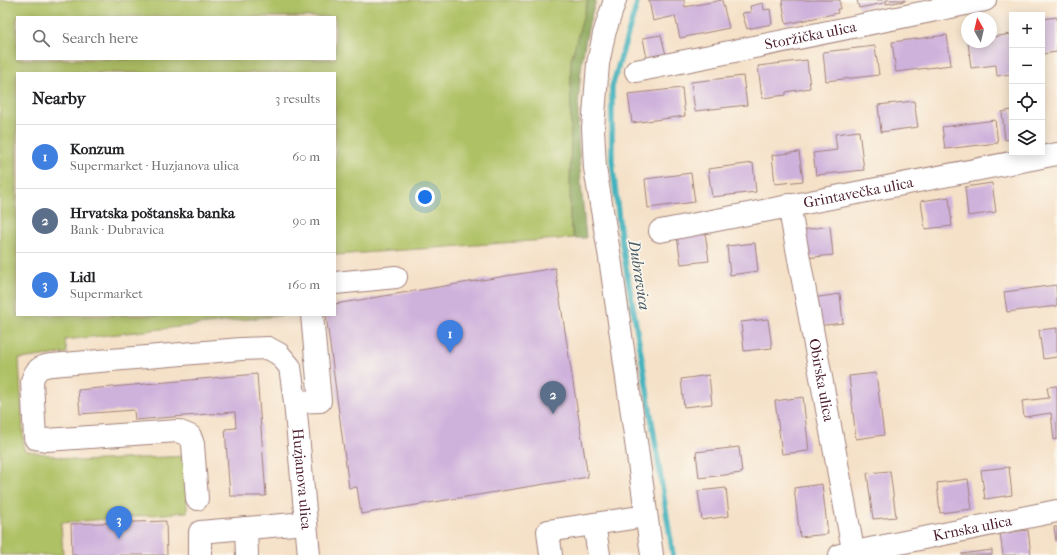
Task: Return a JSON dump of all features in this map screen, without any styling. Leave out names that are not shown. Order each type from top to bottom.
[{"type":"street","points":[[615,0],[604,34],[598,64],[593,128],[595,168],[610,258],[652,555]]},
{"type":"street","name":"Storžička ulica","points":[[636,71],[985,0]]},
{"type":"street","name":"Grintavečka ulica","points":[[660,231],[1057,154]]},
{"type":"street","name":"Obirska ulica","points":[[789,205],[849,554]]},
{"type":"street","points":[[336,283],[396,277]]},
{"type":"street","points":[[296,402],[329,401],[312,316]]},
{"type":"street","name":"Huzjanova ulica","points":[[197,499],[193,444],[190,436],[178,431],[46,440],[35,438],[32,381],[35,373],[42,366],[233,350],[268,348],[279,354],[290,367],[296,402],[309,555]]},
{"type":"street","name":"Krnska ulica","points":[[849,554],[1057,511]]},
{"type":"street","points":[[551,555],[548,531],[646,516]]},
{"type":"street","points":[[200,555],[200,532],[306,523]]},
{"type":"street","points":[[594,524],[599,555]]},
{"type":"street","points":[[246,528],[247,555]]},
{"type":"green space","points":[[0,0],[588,0],[571,60],[570,220],[574,238],[336,255],[336,72],[16,72],[16,316],[275,316],[65,340],[67,353],[19,359],[24,450],[79,461],[187,456],[187,512],[61,523],[63,555],[0,555]]},
{"type":"green space","points":[[588,0],[596,0],[582,59],[578,118],[586,238],[574,238],[570,220],[571,60]]},
{"type":"building","points":[[649,0],[684,0],[685,7],[722,0],[729,28],[680,38],[675,16],[653,21]]},
{"type":"building","points":[[782,0],[840,0],[840,9],[837,9],[838,13],[786,24]]},
{"type":"building","points":[[857,0],[883,0],[884,3],[859,8]]},
{"type":"building","points":[[886,0],[905,0],[905,1],[886,4]]},
{"type":"building","points":[[763,3],[764,10],[770,9],[772,24],[747,29],[742,13],[751,12],[750,6]]},
{"type":"building","points":[[1057,17],[1057,52],[1045,54],[1045,19]]},
{"type":"building","points":[[1009,34],[1009,74],[997,76],[996,65],[971,68],[969,48],[997,48],[997,36]]},
{"type":"building","points":[[661,35],[666,55],[647,59],[643,38]]},
{"type":"building","points":[[947,35],[951,65],[896,72],[892,42]]},
{"type":"building","points":[[875,46],[879,75],[826,81],[823,52]]},
{"type":"building","points":[[807,60],[810,88],[786,92],[786,95],[762,98],[758,66]]},
{"type":"building","points":[[743,76],[747,105],[695,111],[691,82]]},
{"type":"building","points":[[682,88],[685,116],[632,123],[628,94]]},
{"type":"building","points":[[914,101],[918,127],[881,132],[878,105]]},
{"type":"building","points":[[1009,111],[1009,139],[1005,140],[1002,112]]},
{"type":"building","points":[[995,120],[998,143],[945,149],[942,127]]},
{"type":"building","points":[[859,131],[864,170],[816,175],[813,153],[837,150],[835,134]]},
{"type":"building","points":[[799,152],[803,181],[775,184],[772,155]]},
{"type":"building","points":[[753,163],[756,192],[712,197],[708,169]]},
{"type":"building","points":[[691,173],[695,202],[648,208],[645,179]]},
{"type":"building","points":[[992,183],[996,212],[968,216],[965,187]]},
{"type":"building","points":[[949,197],[952,226],[925,229],[921,201]]},
{"type":"building","points":[[830,226],[833,255],[805,258],[802,230]]},
{"type":"building","points":[[705,232],[709,261],[681,264],[677,236]]},
{"type":"building","points":[[755,243],[758,271],[730,275],[727,246]]},
{"type":"building","points":[[555,268],[588,477],[361,514],[357,487],[349,488],[326,316],[336,316],[336,304]]},
{"type":"building","points":[[1056,285],[1057,306],[1007,312],[1004,292]]},
{"type":"building","points":[[840,294],[843,323],[816,326],[812,298]]},
{"type":"building","points":[[768,319],[772,348],[744,351],[741,322]]},
{"type":"building","points":[[1057,328],[1057,357],[1043,359],[1039,330]]},
{"type":"building","points":[[876,373],[884,435],[856,439],[849,376]]},
{"type":"building","points":[[257,374],[266,496],[230,496],[225,429],[236,428],[235,412],[135,420],[134,410],[80,414],[78,390]]},
{"type":"building","points":[[709,375],[712,404],[684,407],[681,379]]},
{"type":"building","points":[[1057,386],[1057,439],[1054,440],[1051,413],[1024,417],[1022,401],[1049,398],[1047,387]]},
{"type":"building","points":[[803,397],[809,451],[782,454],[775,401]]},
{"type":"building","points":[[739,447],[742,473],[699,478],[696,452]]},
{"type":"building","points":[[1009,467],[1012,495],[985,499],[981,470]]},
{"type":"building","points":[[890,471],[896,517],[873,519],[867,473]]},
{"type":"building","points":[[968,479],[972,509],[940,513],[937,483]]},
{"type":"building","points":[[822,484],[828,534],[800,537],[794,488]]},
{"type":"building","points":[[726,488],[729,516],[702,520],[698,491]]},
{"type":"building","points":[[166,521],[167,555],[72,555],[71,524]]},
{"type":"building","points":[[1054,527],[1057,527],[1057,541],[1056,541]]},
{"type":"building","points":[[1028,530],[1031,555],[1003,555],[1000,533]]},
{"type":"building","points":[[992,550],[992,555],[961,554]]},
{"type":"waterway","name":"Dubravica","points":[[638,0],[612,87],[612,160],[621,238],[673,555]]},
{"type":"place","name":"Konzum","points":[[450,353]]},
{"type":"place","name":"Hrvatska poštanska banka","points":[[553,414]]},
{"type":"place","name":"Lidl","points":[[119,539]]}]
